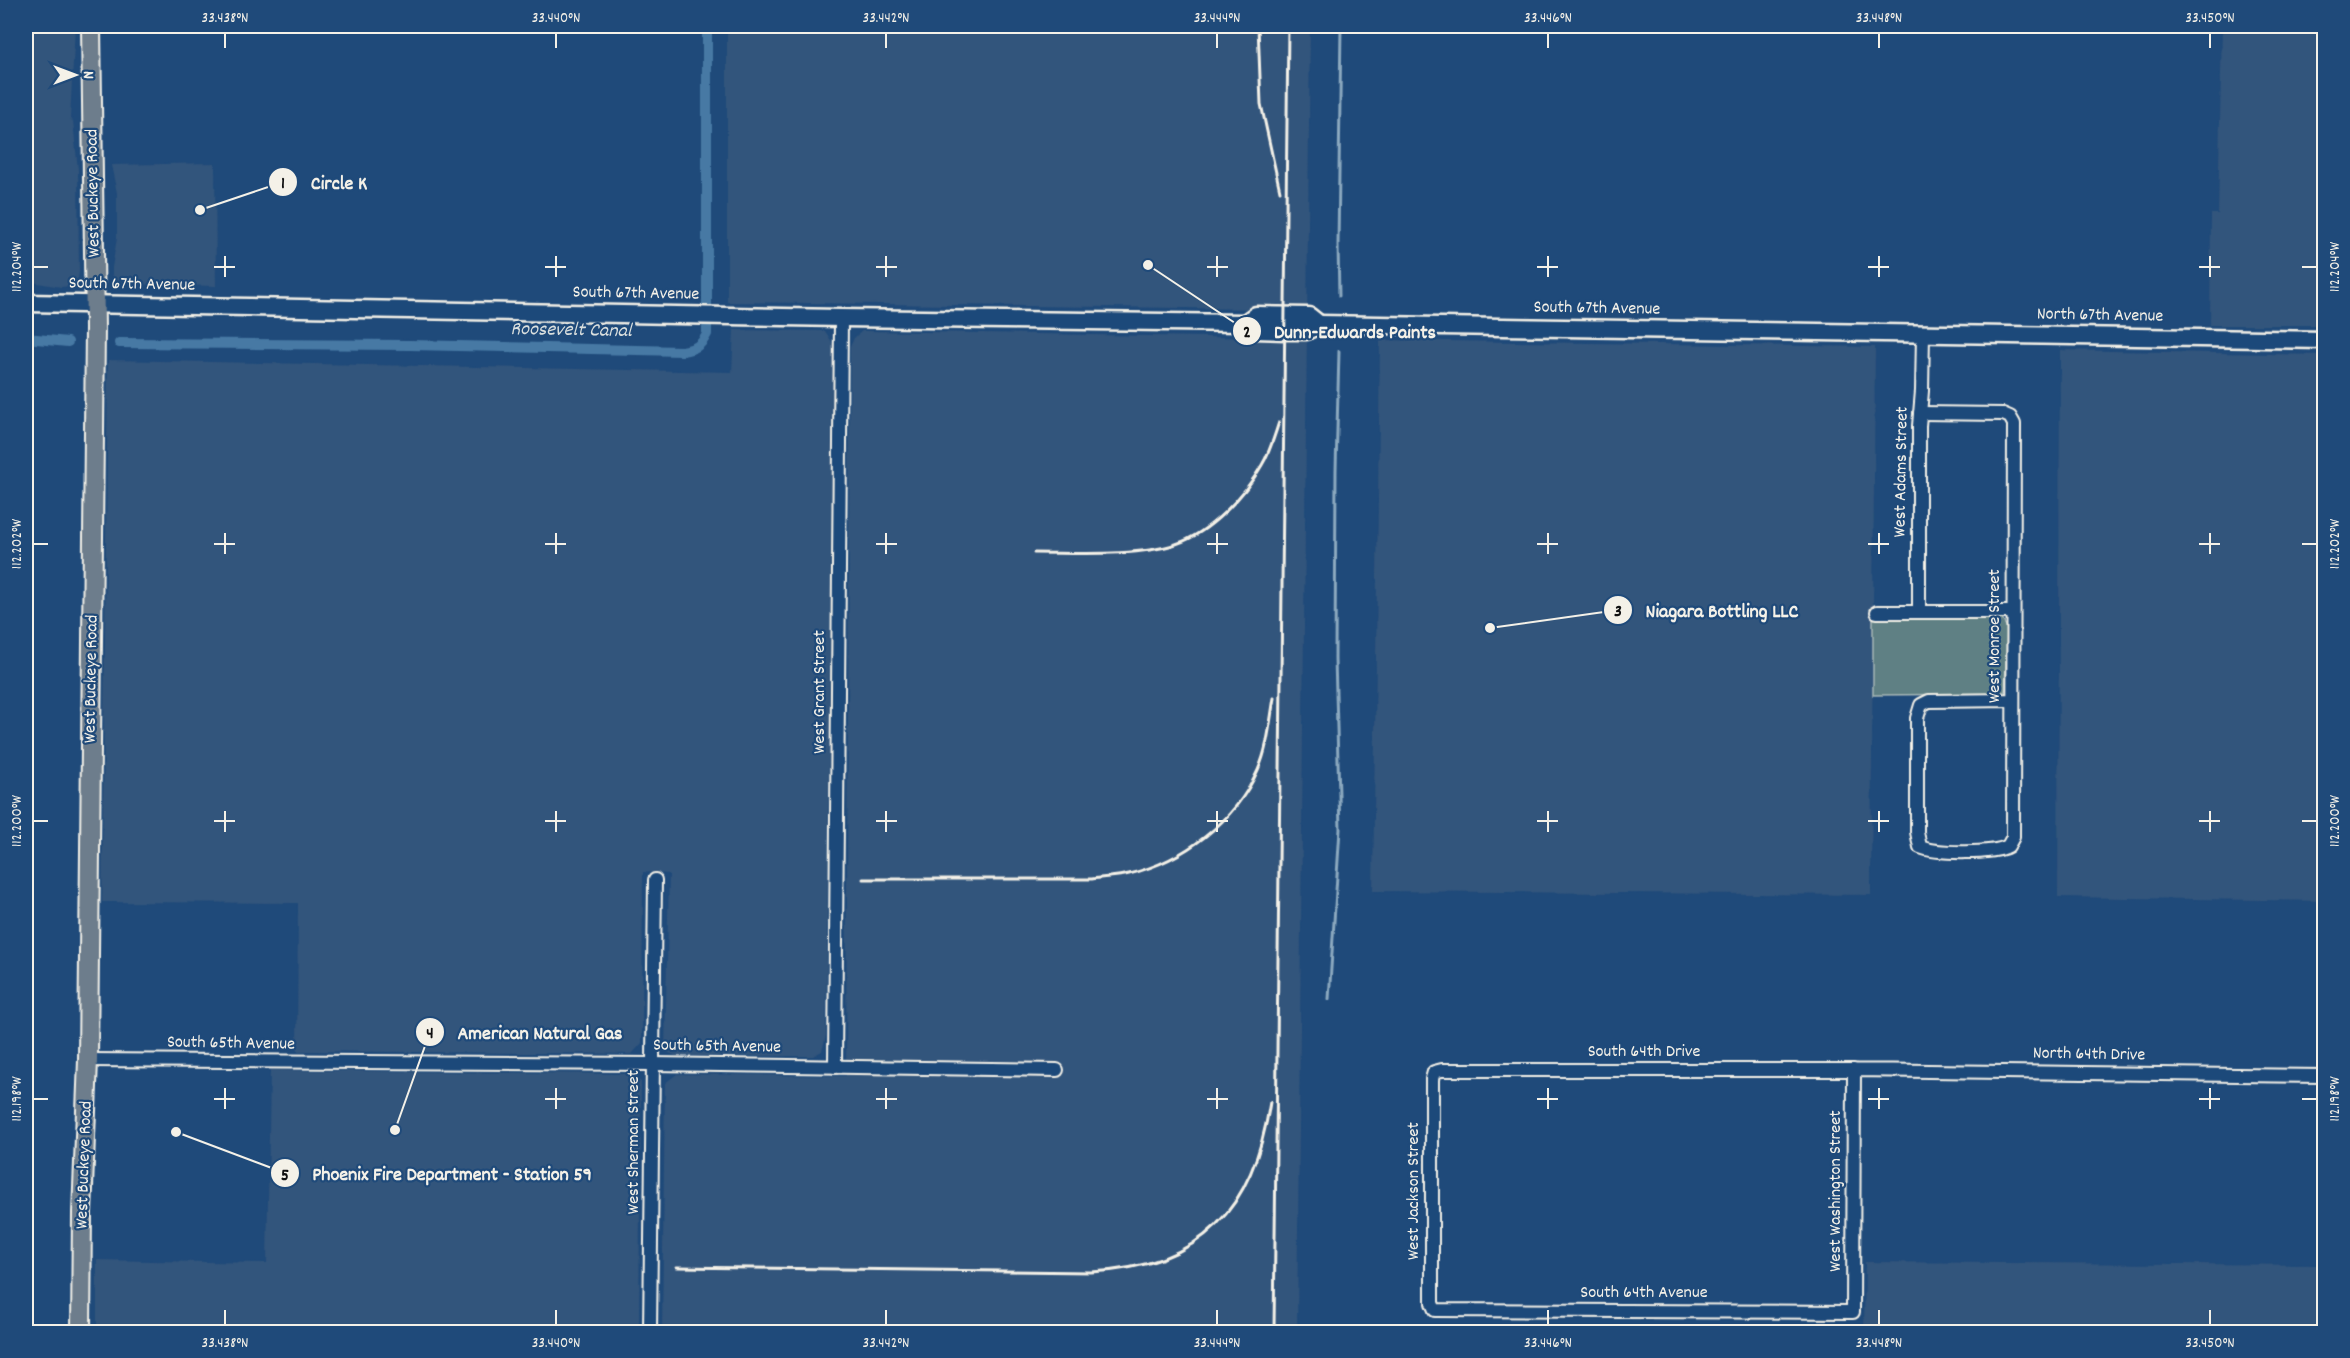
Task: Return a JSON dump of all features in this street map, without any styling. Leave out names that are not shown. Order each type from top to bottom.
[{"type":"main road","name":"West Buckeye Road","points":[[81,1332],[82,1214],[88,1060],[95,303],[92,26]]},
{"type":"main road","name":"South 67th Avenue","points":[[26,303],[1245,323],[1256,315],[1309,316],[1319,324],[1875,333]]},
{"type":"main road","name":"North 67th Avenue","points":[[1875,333],[2325,340]]},
{"type":"street","name":"West Grant Street","points":[[835,1067],[841,318]]},
{"type":"street","name":"West Adams Street","points":[[1919,612],[1920,413],[1923,333]]},
{"type":"street","name":"West Monroe Street","points":[[1920,413],[2003,414],[2010,417],[2014,424],[2013,837],[2008,846],[1996,850],[1936,851],[1920,847],[1917,832],[1917,718],[1921,705],[1929,701],[2013,700]]},
{"type":"street","points":[[1877,612],[2013,612]]},
{"type":"street","name":"West Sherman Street","points":[[650,1332],[656,880]]},
{"type":"street","name":"South 65th Avenue","points":[[88,1060],[652,1064],[1057,1070]]},
{"type":"street","name":"South 64th Drive","points":[[1434,1072],[1442,1070],[1854,1070]]},
{"type":"street","name":"North 64th Drive","points":[[1854,1070],[2325,1076]]},
{"type":"street","name":"West Washington Street","points":[[1853,1312],[1854,1070]]},
{"type":"street","name":"West Jackson Street","points":[[1434,1072],[1432,1080],[1432,1303],[1435,1310]]},
{"type":"street","name":"South 64th Avenue","points":[[1435,1310],[1853,1312]]},
{"type":"shaded area","points":[[26,26],[75,26],[70,119],[73,121],[78,170],[79,272],[78,278],[70,286],[61,287],[26,281]]},
{"type":"shaded area","points":[[727,26],[1310,26],[1297,1332],[662,1332],[665,1083],[677,1074],[846,1076],[850,347],[854,338],[862,331],[866,331],[1262,338],[1260,309],[727,302]]},
{"type":"shaded area","points":[[2222,26],[2324,26],[2324,325],[2210,325],[2211,214],[2218,214]]},
{"type":"shaded area","points":[[215,163],[216,286],[125,284],[116,280],[112,275],[112,267],[117,238],[117,193],[111,165]]},
{"type":"shaded area","points":[[734,330],[825,331],[834,345],[826,1036],[822,1051],[813,1056],[676,1056],[667,1052],[665,1047],[669,874],[643,872],[642,1043],[632,1054],[297,1051],[298,903],[102,902],[108,360],[732,372]]},
{"type":"shaded area","points":[[1380,340],[1875,347],[1871,895],[1373,891]]},
{"type":"shaded area","points":[[2060,350],[2324,355],[2324,901],[2058,897]]},
{"type":"shaded area","points":[[270,1070],[628,1074],[636,1077],[641,1082],[639,1332],[97,1332],[97,1260],[267,1263]]},
{"type":"shaded area","points":[[1865,1262],[2324,1265],[2324,1332],[1864,1332]]},
{"type":"green space","points":[[1873,618],[2002,619],[2007,628],[2005,691],[1997,694],[1873,695]]},
{"type":"waterway","name":"Roosevelt Canal","points":[[119,343],[410,345],[682,351],[697,346],[707,334],[707,26]]},
{"type":"waterway","points":[[1339,296],[1341,26]]},
{"type":"waterway","name":"Roosevelt Canal","points":[[26,338],[68,342]]},
{"type":"waterway","points":[[1329,999],[1340,829],[1335,659],[1339,351]]},
{"type":"railway","points":[[1258,26],[1261,104],[1280,191]]},
{"type":"railway","points":[[1274,1332],[1288,26]]},
{"type":"railway","points":[[1034,553],[1143,551],[1189,539],[1225,512],[1255,477],[1272,444],[1279,422]]},
{"type":"railway","points":[[863,879],[1092,879],[1129,874],[1169,860],[1205,837],[1236,806],[1248,789],[1264,753],[1274,698]]},
{"type":"railway","points":[[677,1267],[1091,1272],[1130,1268],[1164,1258],[1192,1244],[1216,1225],[1236,1201],[1251,1173],[1262,1140],[1270,1102]]},
{"type":"place","name":"Circle K","points":[[200,210]]},
{"type":"place","name":"Dunn-Edwards Paints","points":[[1148,265]]},
{"type":"place","name":"Niagara Bottling LLC","points":[[1490,628]]},
{"type":"place","name":"American Natural Gas","points":[[395,1130]]},
{"type":"place","name":"Phoenix Fire Department - Station 59","points":[[176,1132]]}]
